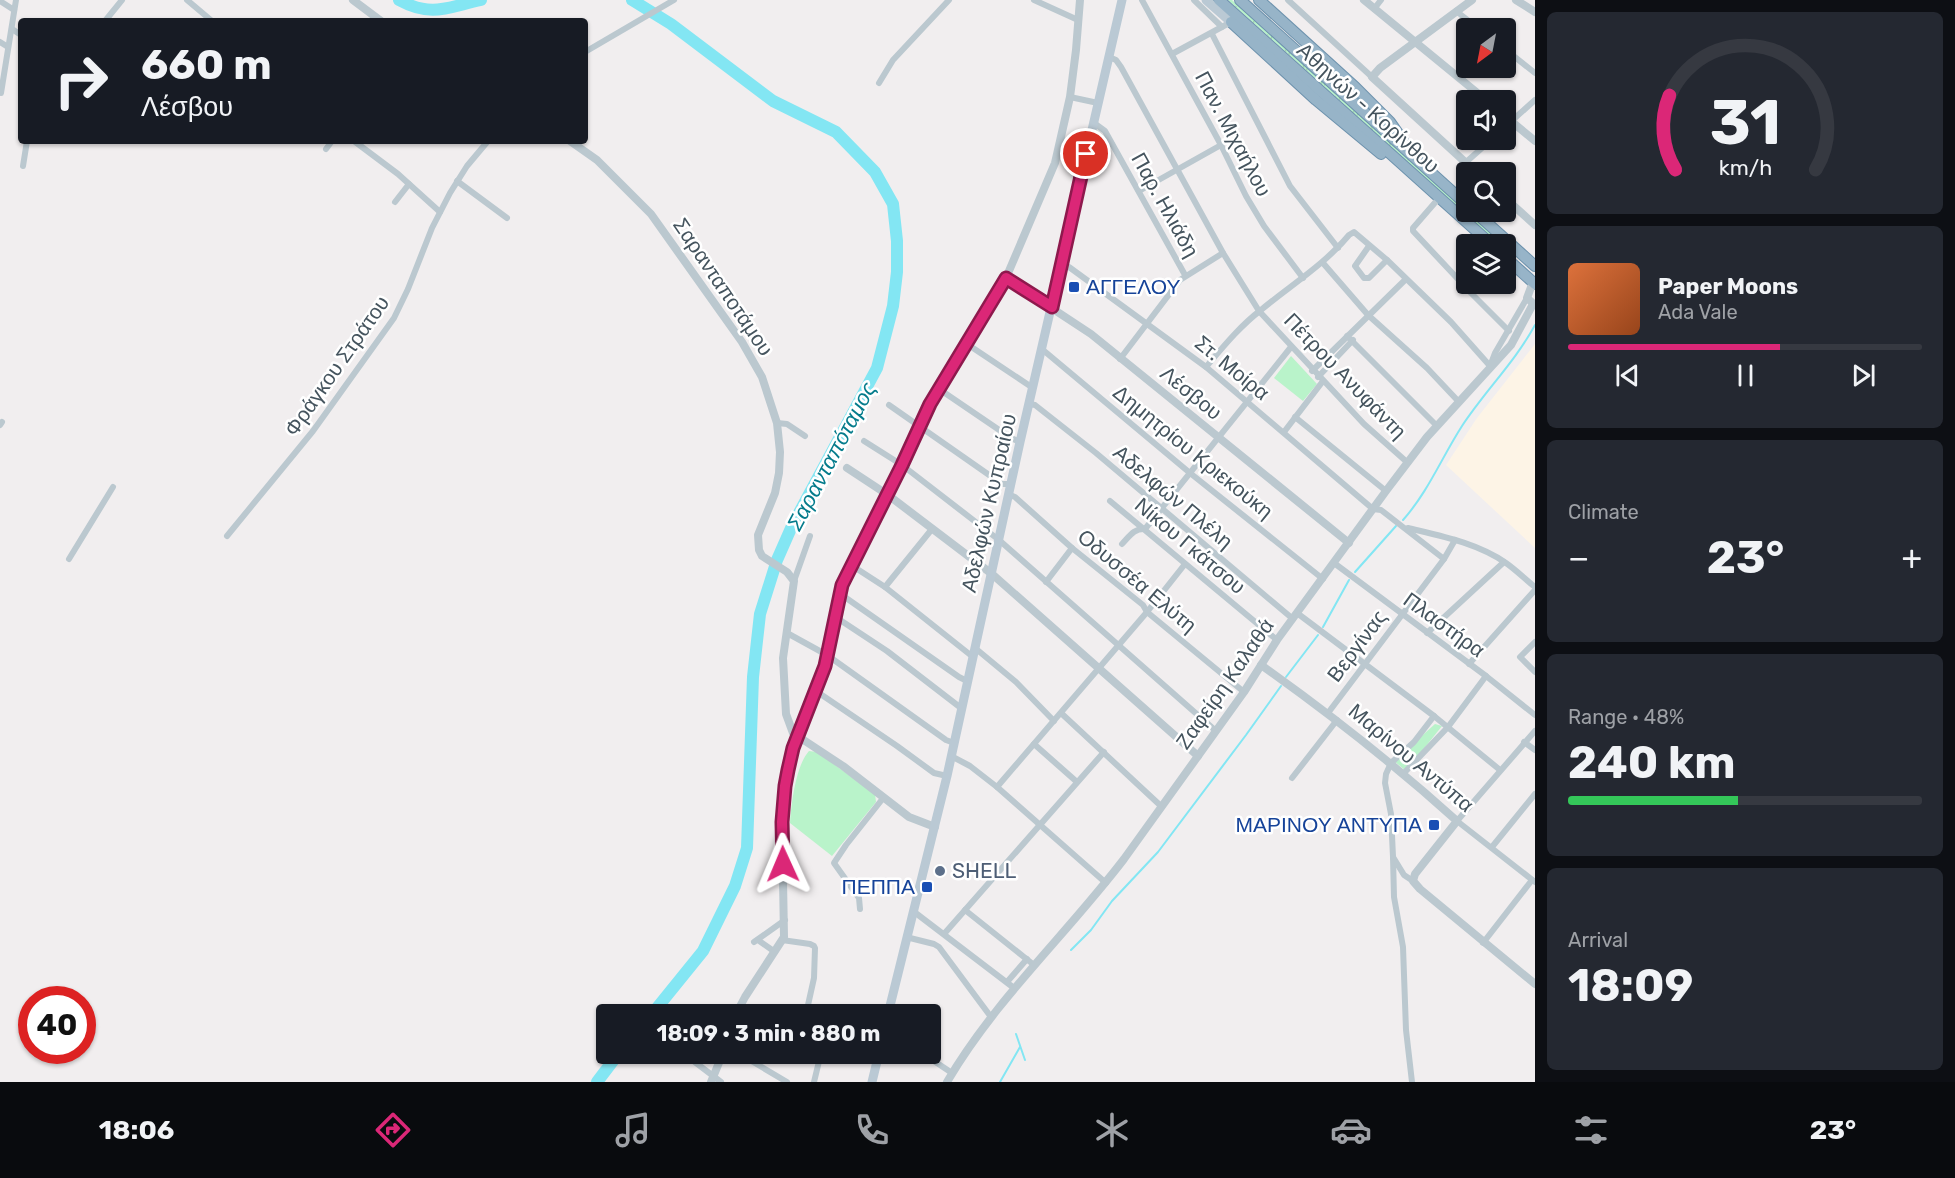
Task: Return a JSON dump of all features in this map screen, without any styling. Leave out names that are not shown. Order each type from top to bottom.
[{"type":"highway","name":"Αθηνών - Κορίνθου","points":[[1219,0],[1480,234]]},
{"type":"highway","name":"Αθηνών - Κορίνθου","points":[[1240,0],[1456,195]]},
{"type":"highway","points":[[1259,0],[1390,122],[1416,159]]},
{"type":"highway","points":[[1226,25],[1381,154],[1414,175]]},
{"type":"highway","points":[[1485,222],[1535,266]]},
{"type":"highway","points":[[1516,267],[1534,283]]},
{"type":"main road","name":"Αδελφών Κυπραίου","points":[[890,1004],[947,776],[1020,442],[1122,0]]},
{"type":"main road","points":[[1206,0],[1226,25]]},
{"type":"main road","points":[[872,1082],[876,1064]]},
{"type":"street","points":[[1,93],[16,0]]},
{"type":"street","points":[[107,18],[122,0]]},
{"type":"street","points":[[188,0],[209,18]]},
{"type":"street","points":[[353,0],[377,18]]},
{"type":"street","points":[[588,50],[674,0]]},
{"type":"street","points":[[879,83],[893,60],[949,0]]},
{"type":"street","points":[[1034,0],[1078,20]]},
{"type":"street","points":[[741,1004],[784,937],[782,822],[785,786],[793,748],[816,691],[827,656],[839,593],[939,389],[1006,278],[1055,163],[1070,97],[1080,0]]},
{"type":"street","name":"Παν. Μιχαήλου","points":[[1142,0],[1254,210],[1303,278]]},
{"type":"street","points":[[1172,54],[1226,25],[1194,0]]},
{"type":"street","points":[[1288,0],[1464,162]]},
{"type":"street","points":[[1364,0],[1474,90]]},
{"type":"street","points":[[1374,9],[1381,0]]},
{"type":"street","points":[[1372,77],[1380,68],[1472,0]]},
{"type":"street","points":[[1516,0],[1535,12]]},
{"type":"street","points":[[0,1],[14,10]]},
{"type":"street","points":[[1456,11],[1465,18]]},
{"type":"street","points":[[12,29],[18,33]]},
{"type":"street","points":[[1212,34],[1290,186],[1338,248]]},
{"type":"street","points":[[0,42],[8,47]]},
{"type":"street","name":"Πέτρου Ανυφάντη","points":[[1109,57],[1116,60],[1223,253],[1259,311],[1312,371],[1364,424],[1408,463]]},
{"type":"street","points":[[1516,58],[1535,73]]},
{"type":"street","points":[[1070,97],[1098,103]]},
{"type":"street","points":[[1516,115],[1535,100]]},
{"type":"street","name":"Παρ. Ηλιάδη","points":[[1094,123],[1104,131],[1185,275]]},
{"type":"street","points":[[1516,127],[1535,141]]},
{"type":"street","points":[[23,166],[27,144]]},
{"type":"street","points":[[326,149],[330,144]]},
{"type":"street","points":[[358,144],[409,184],[440,212]]},
{"type":"street","name":"Φράγκου Στράτου","points":[[227,536],[307,438],[394,318],[440,212],[466,166],[485,144]]},
{"type":"street","name":"Σαρανταποτάμου","points":[[574,144],[597,160],[644,206],[756,365],[767,390],[777,423],[780,453],[775,493],[758,535],[759,550],[762,556],[784,570],[794,581]]},
{"type":"street","points":[[1139,191],[1221,145]]},
{"type":"street","points":[[1466,162],[1480,150]]},
{"type":"street","points":[[457,181],[507,218]]},
{"type":"street","points":[[395,202],[409,184]]},
{"type":"street","points":[[1439,198],[1413,228],[1413,231],[1509,331]]},
{"type":"street","points":[[1516,208],[1535,225]]},
{"type":"street","points":[[1206,367],[1230,338],[1259,311],[1323,263],[1354,232],[1451,322],[1491,366]]},
{"type":"street","points":[[1369,246],[1355,266],[1364,278],[1369,278],[1386,260]]},
{"type":"street","points":[[1120,359],[1180,280],[1223,253]]},
{"type":"street","name":"Στ. Μοίρα","points":[[1062,263],[1206,367],[1374,509],[1381,510],[1444,559]]},
{"type":"street","points":[[1323,263],[1368,315],[1419,361],[1459,402]]},
{"type":"street","name":"Λέσβου","points":[[1006,278],[1091,334],[1349,543]]},
{"type":"street","points":[[1284,432],[1368,315],[1406,279]]},
{"type":"street","points":[[1491,366],[1495,353],[1534,283]]},
{"type":"street","points":[[1527,298],[1534,306]]},
{"type":"street","name":"Ζαφείρη Καλαθά","points":[[946,1082],[1014,988],[1106,883],[1244,692],[1277,640],[1386,491],[1437,426],[1511,345],[1534,306]]},
{"type":"street","points":[[1312,371],[1350,338]]},
{"type":"street","points":[[1350,338],[1437,426]]},
{"type":"street","points":[[967,344],[1034,389]]},
{"type":"street","points":[[1122,544],[1132,533],[1145,529],[1291,347]]},
{"type":"street","name":"Δημητρίου Κριεκούκη","points":[[1042,350],[1190,473],[1323,579]]},
{"type":"street","points":[[939,389],[1020,442]]},
{"type":"street","name":"Αδελφών Πλέλη","points":[[1030,404],[1035,405],[1070,432],[1251,585],[1434,716],[1500,770]]},
{"type":"street","points":[[889,405],[1002,484],[1011,484]]},
{"type":"street","points":[[1296,417],[1386,491]]},
{"type":"street","points":[[777,423],[787,424],[805,436]]},
{"type":"street","points":[[864,441],[902,465],[999,540],[1216,730]]},
{"type":"street","points":[[847,468],[888,495],[992,574],[1198,756]]},
{"type":"street","points":[[69,560],[113,487]]},
{"type":"street","name":"Οδυσσέα Ελύτη","points":[[1010,495],[1244,692]]},
{"type":"street","name":"Νίκου Γκάτσου","points":[[1110,501],[1277,640]]},
{"type":"street","points":[[1404,527],[1455,540],[1504,562],[1535,589],[1469,664]]},
{"type":"street","points":[[885,587],[932,529]]},
{"type":"street","points":[[810,536],[794,581],[783,658],[784,692],[788,720],[793,733],[843,766],[909,817],[935,827]]},
{"type":"street","name":"Βεργίνας","points":[[1328,713],[1444,559],[1455,540]]},
{"type":"street","points":[[1046,582],[1072,548]]},
{"type":"street","points":[[1427,633],[1504,562]]},
{"type":"street","name":"Πλαστήρα","points":[[1334,563],[1535,715]]},
{"type":"street","points":[[997,787],[1147,612],[1185,564]]},
{"type":"street","points":[[851,565],[1016,682],[1054,721]]},
{"type":"street","points":[[839,593],[967,681]]},
{"type":"street","points":[[834,616],[887,651],[962,708]]},
{"type":"street","points":[[787,633],[827,656],[946,740],[954,743]]},
{"type":"street","points":[[1535,642],[1520,657],[1535,672]]},
{"type":"street","name":"Μαρίνου Αντύπα","points":[[1261,664],[1404,773],[1457,821],[1533,881]]},
{"type":"street","points":[[1404,773],[1448,727],[1486,676]]},
{"type":"street","points":[[816,691],[934,773],[947,776]]},
{"type":"street","points":[[1061,713],[1162,807]]},
{"type":"street","points":[[1412,1082],[1406,1030],[1403,947],[1394,897],[1391,814],[1385,783],[1387,769],[1391,763],[1414,742],[1434,716]]},
{"type":"street","points":[[1292,778],[1337,720]]},
{"type":"street","points":[[1413,881],[1415,874],[1457,821],[1535,730]]},
{"type":"street","points":[[1524,742],[1535,750]]},
{"type":"street","points":[[1034,744],[1077,782]]},
{"type":"street","points":[[945,934],[1104,752]]},
{"type":"street","points":[[951,756],[970,766],[997,787],[1106,883]]},
{"type":"street","points":[[1492,847],[1535,794]]},
{"type":"street","points":[[860,909],[860,898],[834,863],[884,797]]},
{"type":"street","points":[[1528,804],[1535,809]]},
{"type":"street","points":[[1393,857],[1404,876],[1413,881],[1420,890],[1535,984]]},
{"type":"street","points":[[1483,943],[1533,881]]},
{"type":"street","points":[[965,910],[1034,964]]},
{"type":"street","points":[[913,911],[1014,988]]},
{"type":"street","points":[[775,952],[756,941],[785,920]]},
{"type":"street","points":[[906,937],[939,947],[991,1017]]},
{"type":"street","points":[[782,940],[810,944],[815,948],[814,978],[808,1004]]},
{"type":"street","points":[[1007,982],[1027,958]]},
{"type":"street","points":[[696,1064],[716,1080],[720,1064]]},
{"type":"street","points":[[757,1064],[787,1082]]},
{"type":"street","points":[[814,1082],[818,1064]]},
{"type":"street","points":[[938,1064],[952,1073]]},
{"type":"shaded area","points":[[1535,344],[1535,548],[1446,465],[1477,418]]},
{"type":"green space","points":[[1228,0],[1232,0],[1456,202],[1456,205]]},
{"type":"green space","points":[[1475,222],[1479,222],[1492,234],[1488,234]]},
{"type":"green space","points":[[1291,356],[1317,384],[1303,401],[1274,378]]},
{"type":"green space","points":[[1435,724],[1442,726],[1406,771],[1394,761]]},
{"type":"green space","points":[[809,751],[817,752],[875,794],[876,802],[832,856],[790,823],[798,775],[804,757]]},
{"type":"waterway","name":"Σαρανταπόταμος","points":[[399,0],[421,9],[431,10],[481,0]]},
{"type":"waterway","name":"Σαρανταπόταμος","points":[[632,0],[671,24],[773,101],[836,132],[875,172],[893,204],[897,241],[897,272],[893,306],[877,368],[792,526],[777,560],[760,614],[753,677],[747,848],[735,886],[703,951],[660,1004]]},
{"type":"waterway","points":[[1403,520],[1427,486],[1462,426],[1535,325]]},
{"type":"waterway","points":[[1355,572],[1396,526]]},
{"type":"waterway","points":[[1323,627],[1349,580]]},
{"type":"waterway","points":[[1286,677],[1318,635]]},
{"type":"waterway","points":[[1071,950],[1091,930],[1112,901],[1158,852],[1281,686]]},
{"type":"waterway","points":[[1016,1034],[1025,1060]]},
{"type":"waterway","points":[[1000,1082],[1020,1047]]},
{"type":"waterway","name":"Σαρανταπόταμος","points":[[597,1082],[611,1064]]},
{"type":"place","name":"ΑΓΓΕΛΟΥ","points":[[1074,287]]},
{"type":"place","name":"ΜΑΡΙΝΟΥ ΑΝΤΥΠΑ","points":[[1434,825]]},
{"type":"place","name":"SHELL","points":[[940,871]]},
{"type":"place","name":"ΠΕΠΠΑ","points":[[927,887]]},
{"type":"route","points":[[783,864],[782,822],[788,770],[793,748],[825,666],[839,593],[845,577],[871,529],[930,404],[1006,278],[1052,307],[1086,154]]}]
